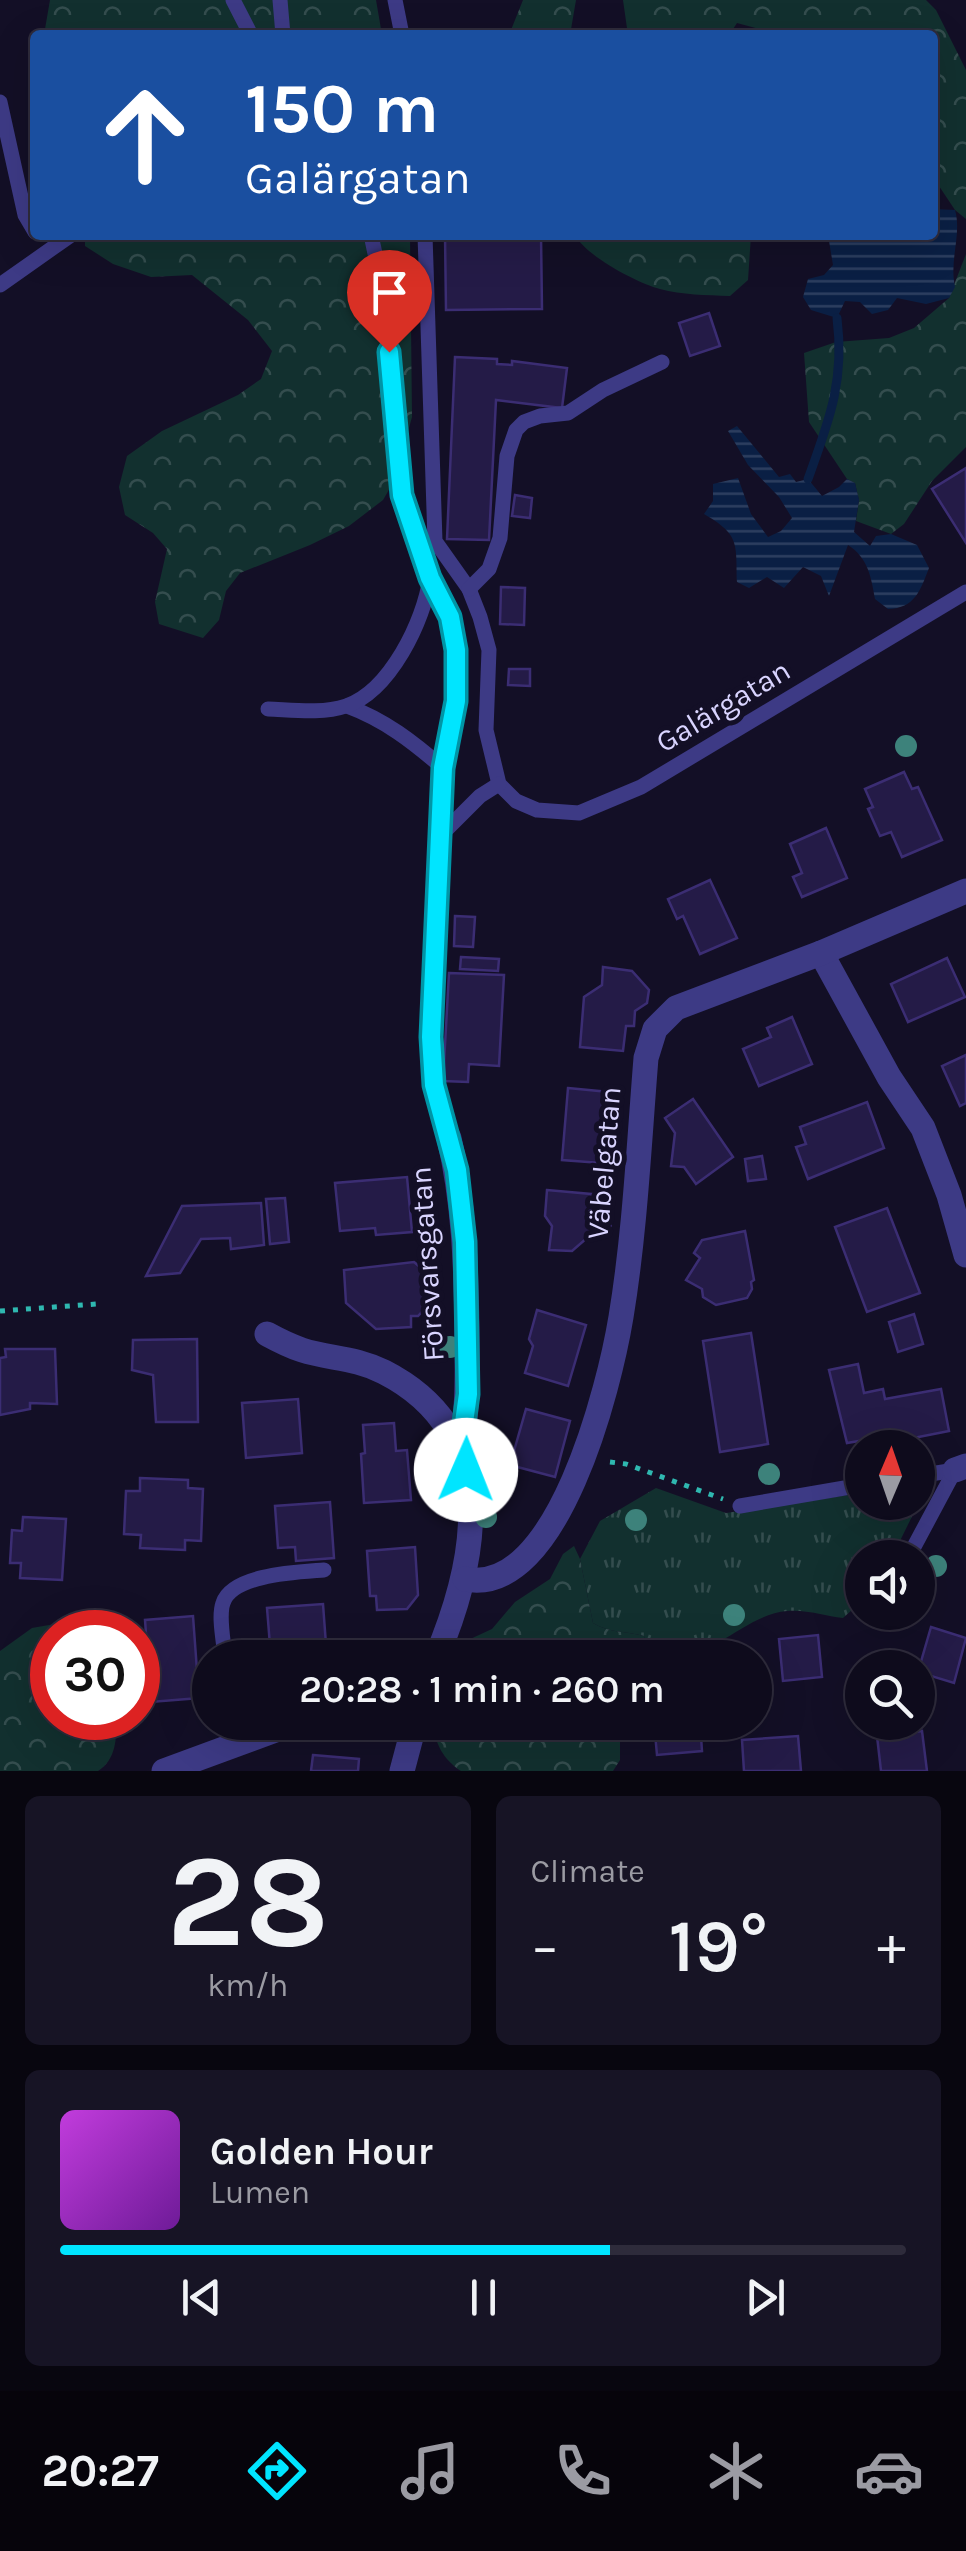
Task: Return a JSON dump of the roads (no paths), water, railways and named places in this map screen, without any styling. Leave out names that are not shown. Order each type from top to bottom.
[{"type":"street","name":"Väbelgatan","points":[[465,1580],[482,1583],[502,1575],[535,1548],[564,1505],[582,1458],[621,1321],[646,1058],[655,1028],[676,1008],[821,953],[966,891]]},
{"type":"street","points":[[821,953],[889,1077],[923,1128],[949,1195],[966,1255]]},
{"type":"street","name":"Försvarsgatan","points":[[450,1138],[462,1199],[466,1270],[468,1394],[460,1451]]},
{"type":"street","name":"Försvarsgatan","points":[[266,1334],[306,1351],[365,1363],[397,1379],[427,1403],[446,1425],[460,1451],[470,1491],[471,1522],[465,1580],[443,1640]]},
{"type":"street","points":[[164,1771],[222,1740]]},
{"type":"street","points":[[402,1771],[410,1740]]},
{"type":"lane","points":[[233,0],[248,30]]},
{"type":"lane","points":[[280,0],[283,30]]},
{"type":"lane","points":[[395,0],[401,30]]},
{"type":"lane","points":[[0,102],[30,224]]},
{"type":"lane","points":[[46,240],[56,246]]},
{"type":"lane","points":[[0,285],[65,240]]},
{"type":"lane","points":[[372,240],[398,426],[402,495],[430,578],[450,617],[456,650],[456,701],[443,768],[442,834]]},
{"type":"lane","points":[[425,240],[435,542],[469,588],[489,650],[486,730],[499,784],[480,796],[442,834]]},
{"type":"lane","points":[[469,588],[490,569],[500,538],[507,456],[516,430],[540,416],[568,413],[603,390],[662,362]]},
{"type":"lane","points":[[268,709],[347,706],[365,695],[386,676],[404,651],[430,578]]},
{"type":"lane","name":"Galärgatan","points":[[499,784],[516,800],[537,810],[579,812],[601,804],[642,787],[966,592]]},
{"type":"lane","points":[[347,706],[386,724],[443,768]]},
{"type":"lane","name":"Försvarsgatan","points":[[442,834],[431,1037],[434,1085],[450,1138]]},
{"type":"lane","points":[[935,1473],[960,1468]]},
{"type":"lane","points":[[918,1540],[960,1468]]},
{"type":"lane","points":[[740,1506],[845,1488]]},
{"type":"lane","points":[[224,1640],[222,1604],[227,1596],[258,1578],[324,1570]]},
{"type":"water","points":[[938,209],[955,210],[955,287],[949,298],[926,304],[897,298],[888,310],[872,314],[860,302],[845,301],[837,318],[811,310],[803,297],[808,279],[824,275],[833,265],[829,240],[938,240]]},
{"type":"water","points":[[737,426],[779,477],[790,474],[796,482],[808,479],[822,496],[847,479],[855,483],[859,500],[854,532],[870,546],[876,536],[891,534],[917,545],[929,568],[910,602],[888,609],[875,599],[864,562],[848,545],[829,596],[821,576],[803,567],[784,588],[767,577],[749,588],[737,582],[734,541],[704,514],[713,501],[713,484],[738,478],[751,514],[768,537],[781,531],[792,518],[779,497],[748,465],[728,431]]},
{"type":"waterway","points":[[808,479],[829,419],[837,381],[837,318]]}]
